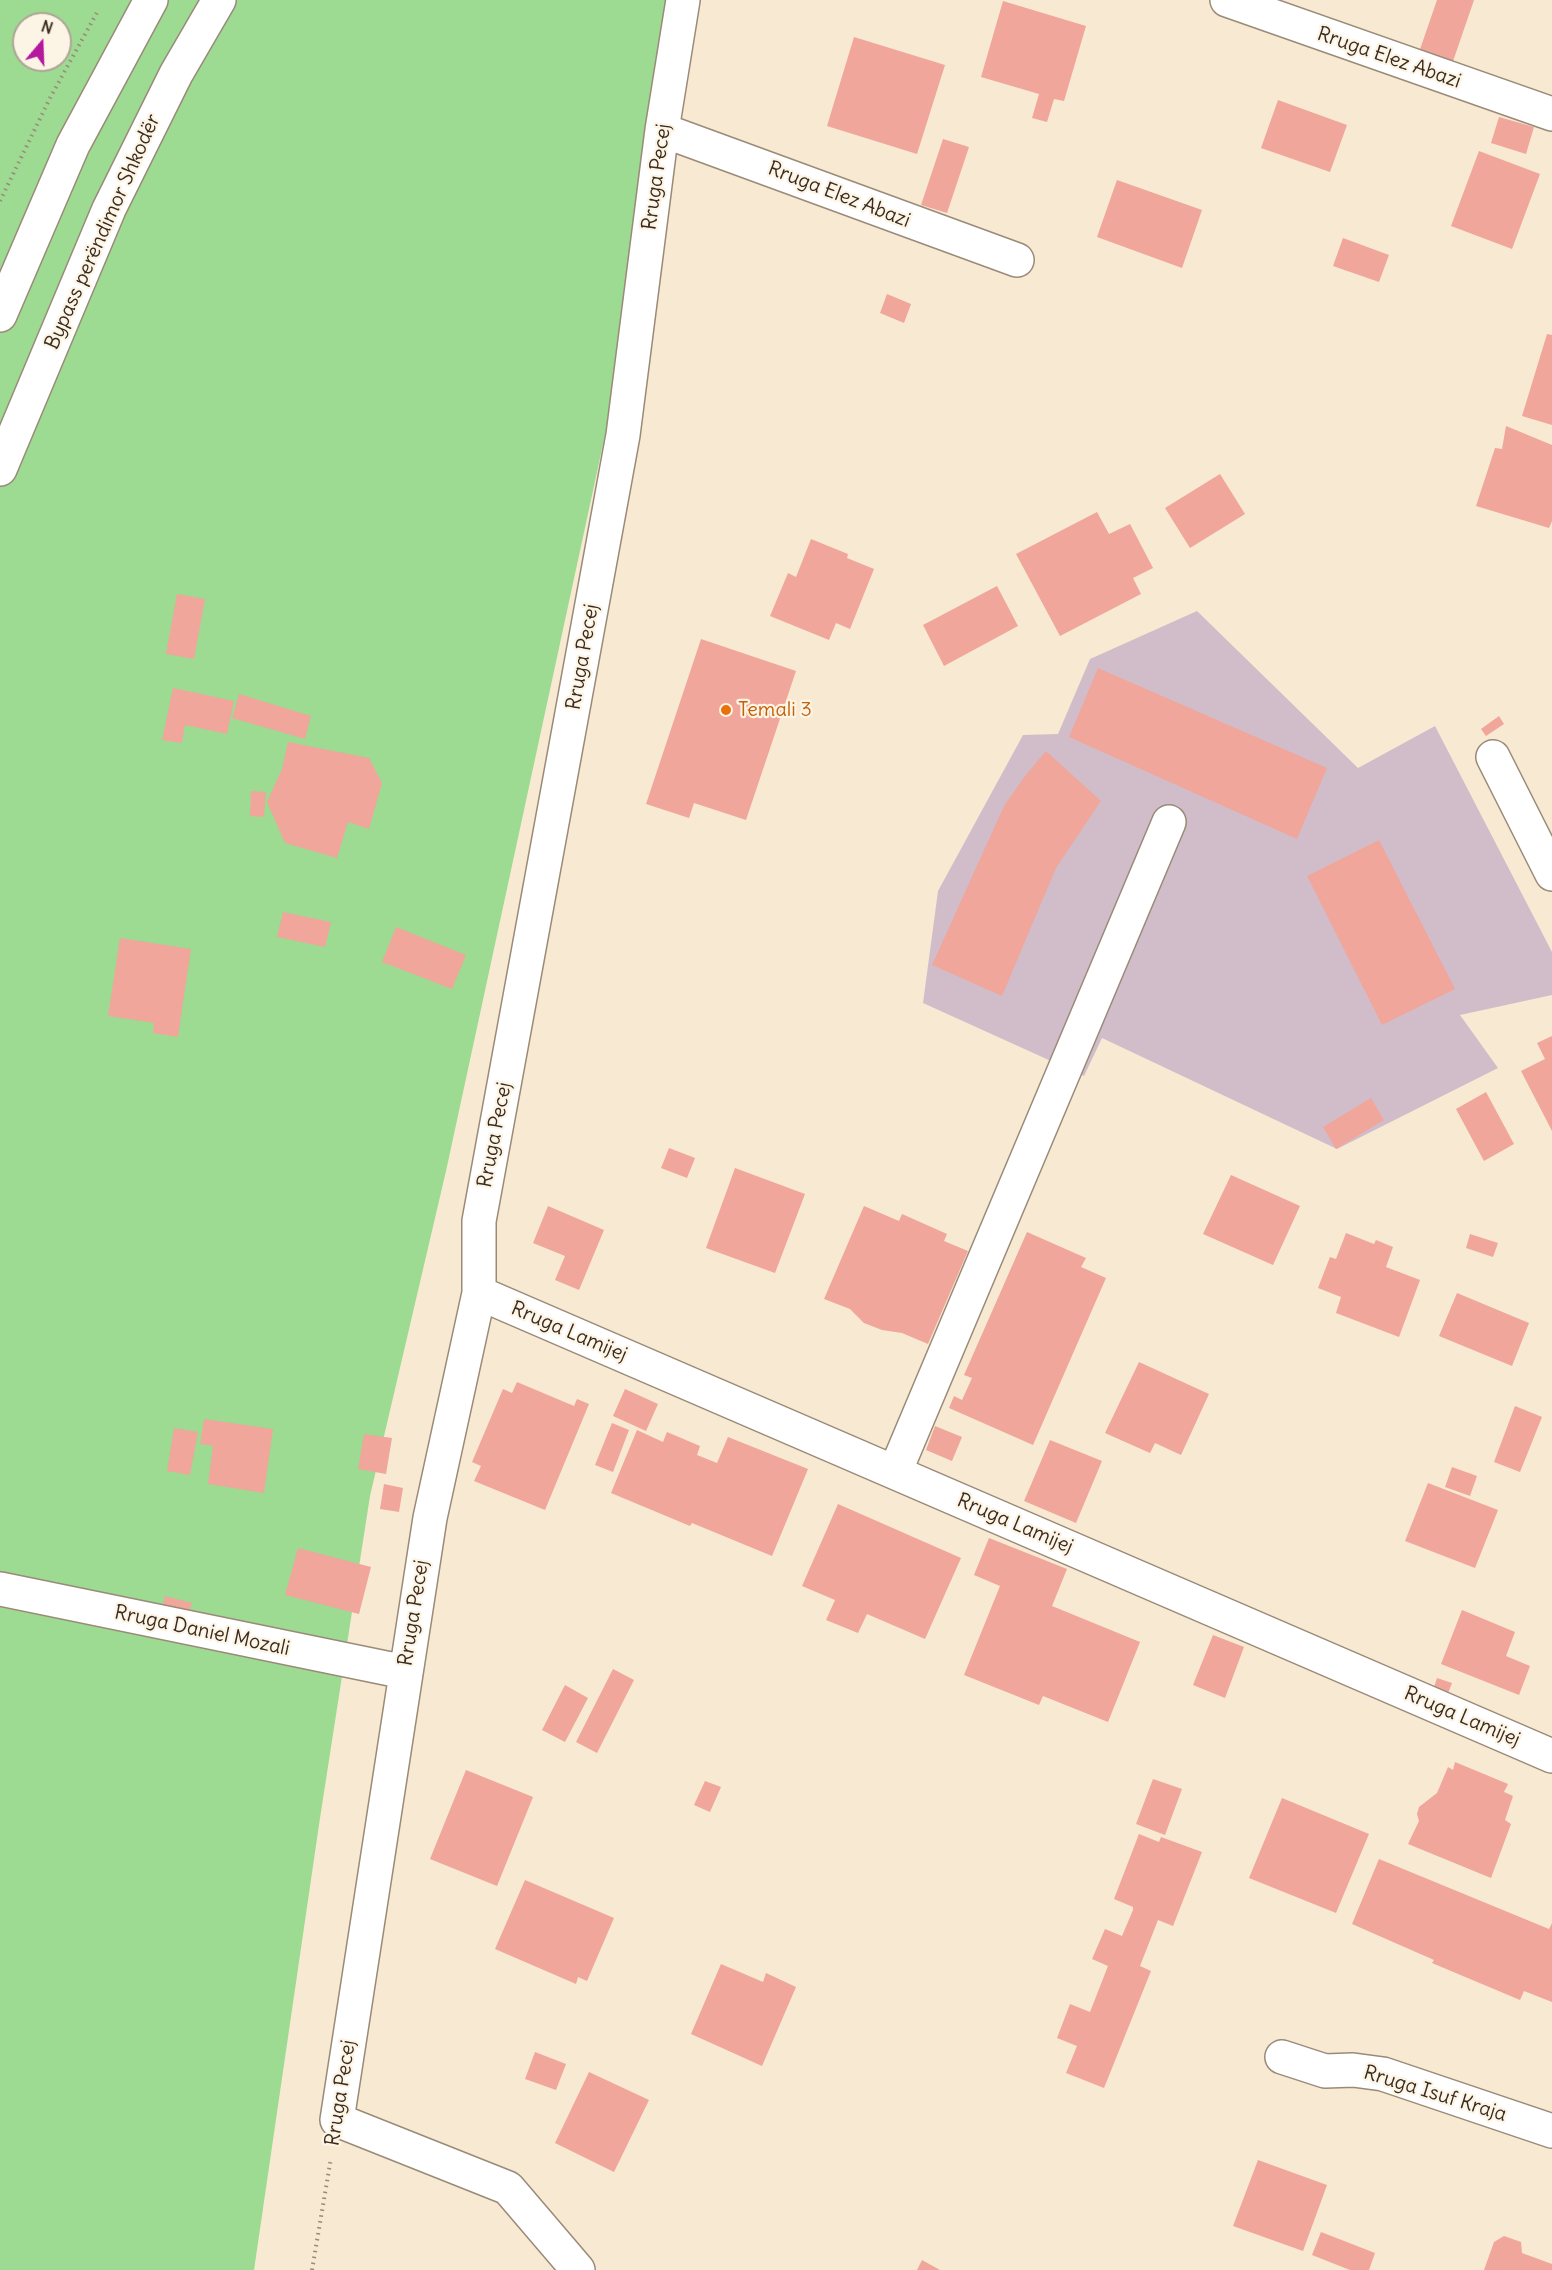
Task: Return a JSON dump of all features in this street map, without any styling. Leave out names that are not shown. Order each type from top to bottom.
[{"type":"main road","points":[[0,315],[74,145],[151,0]]},
{"type":"main road","name":"Bypass perëndimor Shkodër","points":[[0,470],[109,209],[176,74],[219,0]]},
{"type":"main road","name":"Rruga Pecej","points":[[337,2120],[430,1518],[478,1293],[479,1221],[623,435],[662,130],[683,0]]},
{"type":"main road","name":"Rruga Elez Abazi","points":[[1227,0],[1552,114]]},
{"type":"main road","name":"Rruga Elez Abazi","points":[[662,130],[1017,260]]},
{"type":"main road","points":[[1493,757],[1552,874]]},
{"type":"main road","points":[[895,1472],[1169,822]]},
{"type":"main road","name":"Rruga Lamijej","points":[[478,1293],[1552,1756]]},
{"type":"main road","name":"Rruga Daniel Mozali","points":[[0,1589],[405,1672]]},
{"type":"main road","name":"Rruga Isuf Kraja","points":[[1282,2057],[1324,2071],[1353,2070],[1383,2074],[1552,2131]]},
{"type":"main road","points":[[337,2120],[508,2188],[578,2270]]},
{"type":"path","name":"Rruga Pecej","points":[[312,2270],[337,2120]]},
{"type":"shaded area","points":[[1197,611],[1358,768],[1435,726],[1552,952],[1552,995],[1460,1015],[1498,1068],[1337,1149],[1102,1038],[1084,1076],[923,1003],[938,891],[1023,735],[1058,734],[1090,659]]},
{"type":"green space","points":[[0,0],[699,0],[446,1171],[370,1496],[254,2270],[0,2270]]},
{"type":"building","points":[[1437,0],[1474,0],[1450,70],[1417,58]]},
{"type":"building","points":[[1003,1],[1086,26],[1064,101],[1054,99],[1047,122],[1032,118],[1039,94],[981,77]]},
{"type":"building","points":[[854,37],[945,65],[917,154],[827,126]]},
{"type":"building","points":[[1278,100],[1347,125],[1330,172],[1261,148]]},
{"type":"building","points":[[1499,117],[1534,127],[1526,154],[1491,143]]},
{"type":"building","points":[[943,139],[969,147],[947,213],[921,205]]},
{"type":"building","points":[[1479,151],[1540,174],[1512,249],[1451,226]]},
{"type":"building","points":[[1117,180],[1202,210],[1182,268],[1097,237]]},
{"type":"building","points":[[1343,238],[1389,255],[1379,282],[1333,266]]},
{"type":"building","points":[[887,294],[911,304],[904,323],[880,313]]},
{"type":"building","points":[[1547,334],[1552,335],[1552,425],[1522,416]]},
{"type":"building","points":[[1506,426],[1552,445],[1552,521],[1549,528],[1476,506],[1495,448],[1502,449]]},
{"type":"building","points":[[1220,474],[1245,514],[1190,548],[1165,508]]},
{"type":"building","points":[[1097,512],[1109,534],[1130,524],[1153,568],[1133,578],[1141,594],[1060,636],[1016,554]]},
{"type":"building","points":[[811,539],[848,554],[847,558],[874,569],[850,629],[836,623],[829,640],[770,616],[788,573],[796,577]]},
{"type":"building","points":[[997,586],[1018,626],[944,666],[923,625]]},
{"type":"building","points":[[177,594],[205,599],[194,659],[166,654]]},
{"type":"building","points":[[701,639],[796,671],[746,820],[694,803],[689,818],[646,804]]},
{"type":"building","points":[[1098,668],[1327,768],[1297,839],[1069,737]]},
{"type":"building","points":[[173,688],[234,701],[227,734],[185,725],[182,743],[162,740]]},
{"type":"building","points":[[239,694],[311,716],[305,739],[232,718]]},
{"type":"building","points":[[1499,716],[1504,724],[1486,736],[1481,729]]},
{"type":"building","points":[[288,742],[369,758],[382,783],[369,829],[348,822],[337,858],[285,843],[267,802],[282,769]]},
{"type":"building","points":[[1046,751],[1101,801],[1056,868],[1002,996],[932,965],[1004,806]]},
{"type":"building","points":[[251,791],[266,792],[264,817],[250,816]]},
{"type":"building","points":[[1379,840],[1455,989],[1382,1025],[1307,876]]},
{"type":"building","points":[[283,912],[331,922],[325,947],[277,937]]},
{"type":"building","points":[[396,927],[466,955],[452,989],[382,962]]},
{"type":"building","points":[[120,938],[191,949],[178,1037],[153,1033],[154,1023],[108,1016]]},
{"type":"building","points":[[1552,1036],[1552,1131],[1521,1071],[1545,1059],[1537,1043]]},
{"type":"building","points":[[1486,1092],[1514,1144],[1484,1161],[1456,1109]]},
{"type":"building","points":[[1371,1098],[1384,1120],[1336,1149],[1323,1127]]},
{"type":"building","points":[[669,1148],[695,1158],[687,1178],[661,1168]]},
{"type":"building","points":[[735,1168],[805,1194],[775,1273],[706,1248]]},
{"type":"building","points":[[1231,1175],[1300,1206],[1273,1265],[1203,1234]]},
{"type":"building","points":[[548,1206],[604,1230],[579,1290],[555,1280],[565,1256],[533,1243]]},
{"type":"building","points":[[864,1206],[899,1221],[902,1214],[947,1234],[944,1241],[968,1251],[928,1344],[902,1333],[882,1330],[864,1323],[850,1309],[824,1299]]},
{"type":"building","points":[[1027,1232],[1086,1258],[1081,1267],[1106,1278],[1033,1445],[949,1408],[954,1396],[962,1400],[972,1378],[964,1375]]},
{"type":"building","points":[[1346,1233],[1374,1244],[1376,1240],[1393,1247],[1386,1267],[1420,1280],[1399,1337],[1336,1313],[1341,1297],[1318,1288],[1330,1257],[1336,1259]]},
{"type":"building","points":[[1470,1234],[1498,1243],[1493,1257],[1466,1248]]},
{"type":"building","points":[[1457,1293],[1529,1323],[1512,1366],[1439,1336]]},
{"type":"building","points":[[1139,1362],[1209,1394],[1181,1455],[1155,1443],[1150,1453],[1105,1433]]},
{"type":"building","points":[[517,1382],[574,1406],[577,1399],[589,1404],[545,1510],[474,1481],[481,1466],[472,1462],[503,1389],[512,1393]]},
{"type":"building","points":[[625,1389],[658,1404],[646,1431],[613,1416]]},
{"type":"building","points":[[1515,1406],[1542,1417],[1520,1472],[1494,1462]]},
{"type":"building","points":[[204,1419],[273,1429],[264,1493],[208,1484],[213,1446],[200,1444]]},
{"type":"building","points":[[612,1423],[629,1430],[613,1472],[595,1465]]},
{"type":"building","points":[[935,1426],[962,1437],[952,1461],[926,1450]]},
{"type":"building","points":[[174,1428],[198,1432],[190,1475],[167,1471]]},
{"type":"building","points":[[637,1430],[663,1442],[667,1432],[700,1446],[697,1455],[717,1463],[728,1437],[808,1469],[772,1556],[692,1523],[690,1526],[611,1493]]},
{"type":"building","points":[[364,1434],[392,1438],[386,1474],[358,1469]]},
{"type":"building","points":[[1050,1440],[1102,1461],[1076,1523],[1024,1501]]},
{"type":"building","points":[[1452,1467],[1477,1476],[1470,1496],[1445,1487]]},
{"type":"building","points":[[1428,1483],[1498,1510],[1475,1568],[1405,1541]]},
{"type":"building","points":[[384,1484],[403,1488],[399,1512],[380,1509]]},
{"type":"building","points":[[838,1504],[961,1558],[925,1639],[867,1614],[858,1633],[826,1620],[835,1600],[802,1586]]},
{"type":"building","points":[[989,1538],[1067,1569],[1052,1606],[1140,1642],[1108,1722],[1043,1696],[1039,1705],[964,1675],[1000,1586],[974,1575]]},
{"type":"building","points":[[298,1548],[371,1567],[359,1614],[285,1595]]},
{"type":"building","points":[[165,1596],[192,1603],[189,1614],[162,1608]]},
{"type":"building","points":[[1462,1610],[1515,1632],[1506,1656],[1530,1666],[1519,1695],[1441,1664]]},
{"type":"building","points":[[1213,1635],[1244,1647],[1225,1698],[1193,1685]]},
{"type":"building","points":[[613,1669],[634,1680],[597,1753],[576,1742]]},
{"type":"building","points":[[1437,1678],[1452,1683],[1445,1701],[1431,1696]]},
{"type":"building","points":[[565,1685],[588,1698],[565,1742],[542,1730]]},
{"type":"building","points":[[1455,1762],[1508,1784],[1504,1792],[1513,1796],[1505,1820],[1511,1824],[1491,1878],[1408,1844],[1419,1821],[1417,1814],[1419,1807],[1437,1793],[1448,1767],[1453,1770]]},
{"type":"building","points":[[466,1770],[533,1797],[497,1886],[430,1859]]},
{"type":"building","points":[[1153,1779],[1182,1789],[1165,1835],[1136,1824]]},
{"type":"building","points":[[705,1781],[721,1787],[710,1812],[694,1805]]},
{"type":"building","points":[[1282,1798],[1369,1834],[1336,1913],[1249,1878]]},
{"type":"building","points":[[1139,1834],[1159,1842],[1161,1837],[1202,1852],[1173,1926],[1158,1920],[1140,1966],[1151,1971],[1104,2088],[1066,2073],[1077,2046],[1057,2038],[1070,2004],[1090,2012],[1108,1966],[1092,1959],[1105,1929],[1122,1936],[1133,1910],[1133,1907],[1114,1899]]},
{"type":"building","points":[[1379,1859],[1549,1929],[1552,1923],[1552,2002],[1524,1991],[1520,2000],[1432,1963],[1434,1960],[1352,1924]]},
{"type":"building","points":[[525,1880],[614,1918],[587,1981],[578,1977],[576,1984],[495,1949]]},
{"type":"building","points":[[721,1964],[763,1982],[766,1973],[796,1987],[762,2066],[691,2034]]},
{"type":"building","points":[[535,2052],[566,2064],[556,2090],[525,2079]]},
{"type":"building","points":[[589,2072],[649,2100],[614,2172],[555,2143]]},
{"type":"building","points":[[1258,2160],[1327,2185],[1303,2251],[1233,2226]]},
{"type":"building","points":[[1321,2232],[1375,2253],[1369,2270],[1350,2270],[1312,2255]]},
{"type":"building","points":[[1504,2236],[1521,2242],[1522,2253],[1552,2264],[1552,2270],[1484,2270],[1494,2242]]},
{"type":"building","points":[[922,2260],[940,2270],[917,2270]]},
{"type":"place","name":"Temali 3","points":[[726,710]]}]
